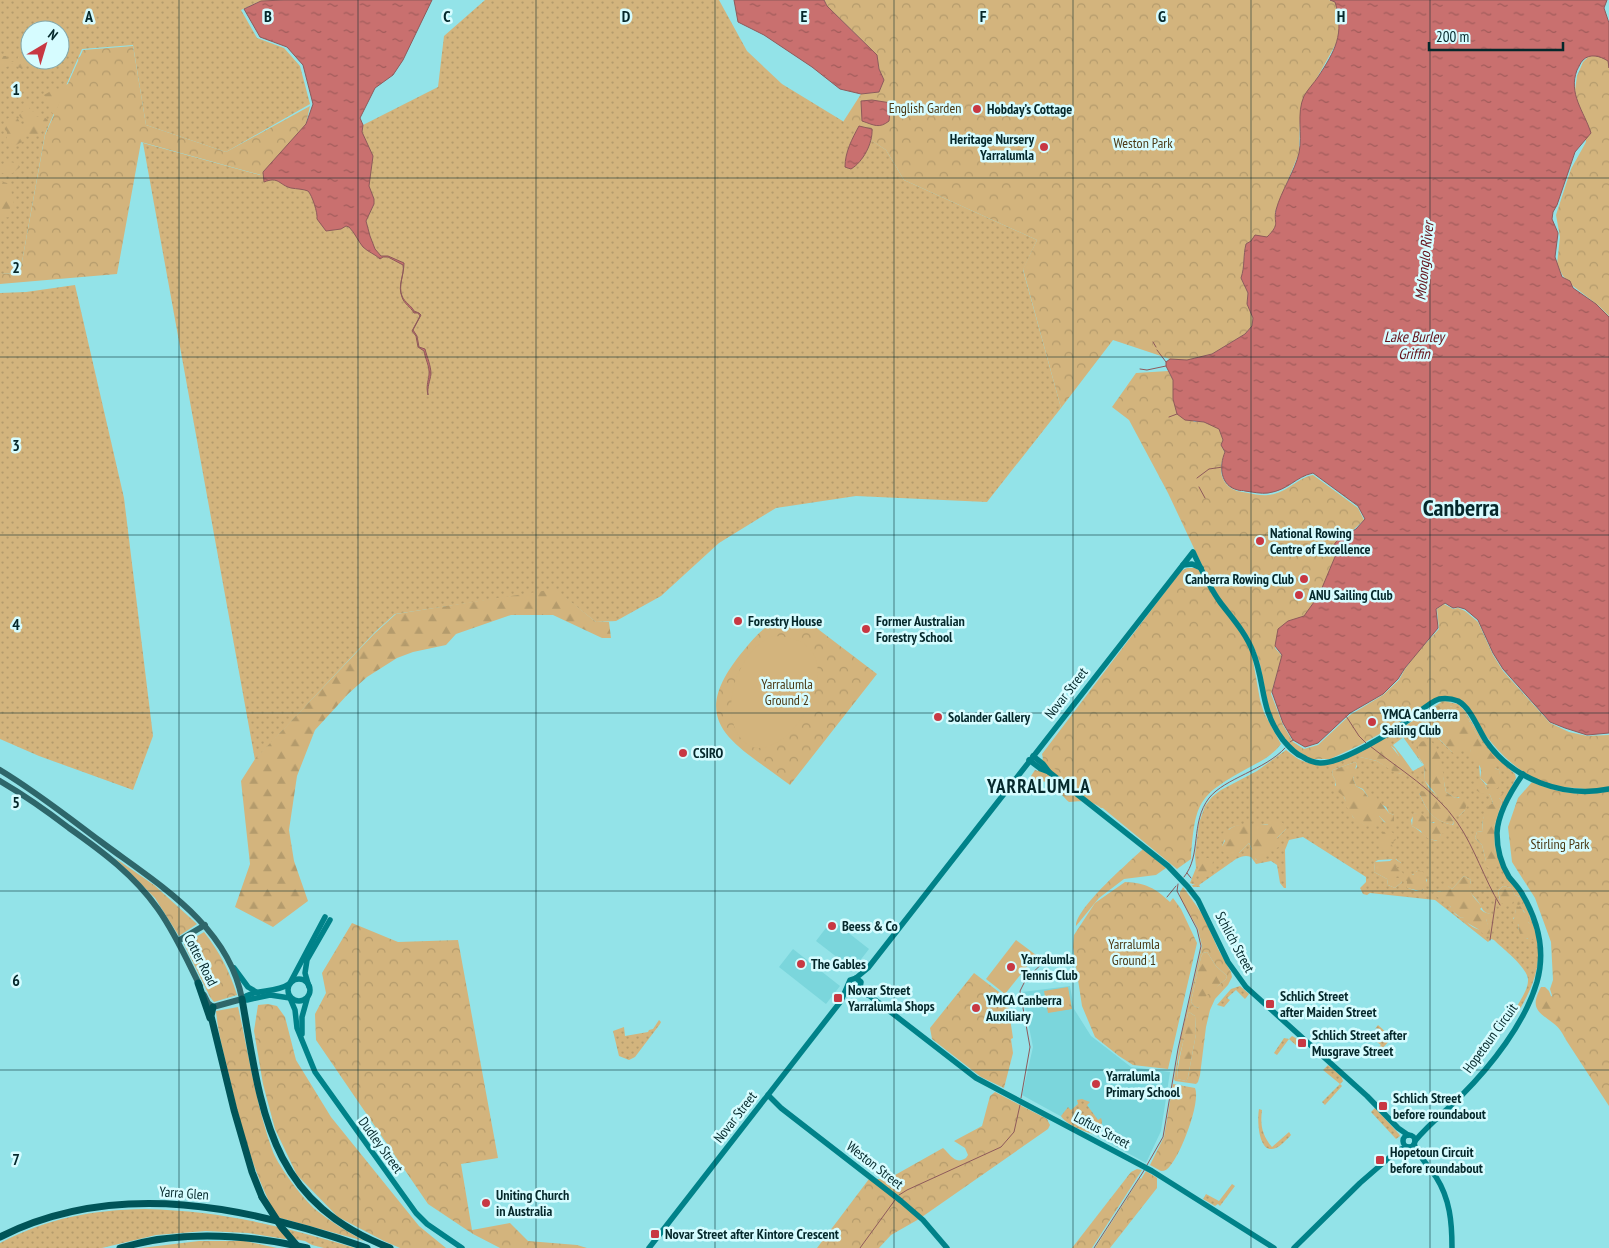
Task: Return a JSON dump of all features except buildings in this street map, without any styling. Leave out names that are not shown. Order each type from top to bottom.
[{"type":"highway","points":[[198,983],[213,1025]]},
{"type":"highway","points":[[242,999],[266,1121],[284,1162],[307,1194],[322,1209],[353,1232],[390,1248]]},
{"type":"highway","points":[[213,1007],[211,1014],[213,1025],[252,1172],[262,1197],[282,1228],[299,1248]]},
{"type":"highway","name":"Yarra Glen","points":[[0,1238],[34,1222],[73,1210],[121,1204],[176,1204],[217,1208],[264,1217],[367,1248]]},
{"type":"highway","points":[[120,1248],[162,1239],[211,1236],[266,1240],[307,1248]]},
{"type":"main road","name":"Novar Street","points":[[649,1248],[841,1001],[858,985],[868,968],[1193,552],[1201,568]]},
{"type":"main road","points":[[1183,564],[1192,564],[1201,568],[1218,600],[1246,636],[1253,650],[1263,701],[1268,716],[1276,731],[1300,756],[1320,763],[1345,756],[1402,724],[1439,699],[1449,699],[1459,702],[1465,708],[1488,743],[1501,758],[1523,774],[1551,787],[1568,791],[1584,792],[1609,789]]},
{"type":"main road","name":"Schlich Street","points":[[1031,758],[1040,769],[1049,772],[1150,851],[1177,875],[1206,914],[1228,962],[1246,987],[1367,1096],[1398,1128],[1435,1175],[1448,1202],[1451,1218],[1452,1248]]},
{"type":"main road","name":"Cotter Road","points":[[0,770],[54,807],[183,903],[205,926],[227,958],[238,983],[242,999],[213,1007],[208,1003],[178,941],[149,897],[117,863],[31,800],[0,780]]},
{"type":"main road","name":"Hopetoun Circuit","points":[[1294,1248],[1360,1183],[1462,1095],[1491,1062],[1526,1009],[1537,980],[1541,950],[1534,918],[1501,862],[1497,831],[1510,793],[1523,774]]},
{"type":"main road","points":[[242,999],[247,1000],[270,995],[290,998],[299,1002],[307,998],[310,994],[305,973],[307,960],[328,919],[290,983],[287,992],[290,998]]},
{"type":"main road","points":[[178,941],[205,926]]},
{"type":"main road","points":[[227,958],[247,986],[252,991],[258,993]]},
{"type":"main road","points":[[242,999],[245,996],[280,989],[295,980],[301,979],[309,987]]},
{"type":"main road","name":"Novar Street","points":[[841,1001],[850,980],[858,985]]},
{"type":"main road","name":"Loftus Street","points":[[849,986],[851,990],[858,985],[976,1078],[1146,1168],[1274,1248]]},
{"type":"main road","name":"Dudley Street","points":[[290,998],[295,1010],[296,1024],[308,1058],[325,1087],[416,1213],[427,1224],[462,1248]]},
{"type":"main road","name":"Dudley Street","points":[[302,1038],[302,1017],[307,998]]},
{"type":"main road","name":"Weston Street","points":[[767,1097],[902,1201],[923,1220],[947,1248]]},
{"type":"shaded area","points":[[832,920],[869,949],[855,967],[851,968],[816,941]]},
{"type":"shaded area","points":[[793,949],[840,986],[826,1004],[779,967]]},
{"type":"shaded area","name":"Yarralumla Primary School","points":[[1070,986],[1074,1009],[1091,1036],[1131,1067],[1170,1072],[1161,1131],[1146,1163],[1022,1095],[1033,1047],[1022,992]]},
{"type":"green space","points":[[0,0],[295,0],[258,2],[241,10],[257,38],[284,48],[300,66],[310,104],[226,152],[146,125],[133,45],[82,49],[45,134],[20,273],[0,274]]},
{"type":"green space","points":[[485,0],[719,0],[747,51],[782,84],[886,150],[904,180],[1037,240],[1023,270],[1061,408],[987,502],[856,496],[776,508],[719,543],[661,596],[616,621],[596,622],[555,590],[395,614],[375,632],[255,760],[143,143],[260,175],[306,124],[363,125],[438,87],[444,36]]},
{"type":"green space","name":"Weston Park","points":[[824,0],[1329,0],[1335,2],[1340,17],[1338,40],[1318,76],[1300,119],[1299,153],[1275,212],[1277,224],[1267,237],[1246,244],[1241,278],[1248,293],[1247,304],[1253,318],[1252,326],[1245,334],[1212,354],[1187,360],[1170,359],[1113,340],[1061,408],[1023,269],[1037,240],[904,180],[886,150],[843,122],[861,94],[879,92],[884,80],[879,69],[877,55],[827,6]]},
{"type":"green space","points":[[133,46],[146,125],[226,152],[310,106],[306,124],[261,175],[141,142],[117,274],[0,284],[0,274],[20,273],[45,135],[83,50]]},
{"type":"green space","points":[[1596,53],[1609,59],[1609,316],[1563,276],[1557,264],[1560,237],[1556,215],[1571,169],[1586,142],[1585,131],[1576,103],[1577,76],[1583,62],[1590,55]]},
{"type":"green space","points":[[19,55],[20,68],[11,63],[7,67],[2,66],[0,63],[1,56],[6,56],[11,62],[16,62]]},
{"type":"green space","points":[[82,55],[89,57],[88,61],[92,68],[91,76],[95,77],[101,101],[98,101],[95,97],[89,99],[90,104],[79,108],[69,108],[68,111],[61,111],[57,117],[50,111],[49,102],[44,95],[56,88],[61,91],[63,90],[61,86],[86,79],[88,73],[81,67],[78,58]]},
{"type":"green space","points":[[27,102],[31,110],[37,113],[36,117],[43,116],[48,120],[44,129],[39,134],[24,136],[24,141],[14,146],[7,140],[7,132],[2,126],[8,118],[18,119],[22,126],[30,125],[27,120],[21,118],[18,114],[26,110],[23,104]]},
{"type":"green space","points":[[7,161],[18,164],[20,167],[13,173],[1,173],[2,166]]},
{"type":"green space","points":[[0,181],[7,183],[11,190],[14,204],[10,208],[10,217],[1,218],[0,221]]},
{"type":"green space","points":[[75,285],[124,498],[153,736],[133,790],[39,756],[0,739],[0,293],[26,292]]},
{"type":"green space","points":[[1168,371],[1173,380],[1173,399],[1194,422],[1204,422],[1219,428],[1223,440],[1221,445],[1225,453],[1221,464],[1223,480],[1231,488],[1240,492],[1261,495],[1275,494],[1313,475],[1358,508],[1364,520],[1333,548],[1332,551],[1337,553],[1319,597],[1305,617],[1278,631],[1275,648],[1282,656],[1271,694],[1283,725],[1293,742],[1304,749],[1318,745],[1350,715],[1383,695],[1399,680],[1417,653],[1439,629],[1437,609],[1444,604],[1453,609],[1458,608],[1465,611],[1478,622],[1493,655],[1503,671],[1550,723],[1569,732],[1587,736],[1609,735],[1609,788],[1554,787],[1522,771],[1510,762],[1489,740],[1461,701],[1436,702],[1360,745],[1330,759],[1309,759],[1302,756],[1291,746],[1278,730],[1270,715],[1260,664],[1248,636],[1221,600],[1208,578],[1168,493],[1129,420],[1112,407],[1136,373]]},
{"type":"green space","points":[[1187,568],[1199,570],[1245,640],[1252,655],[1264,713],[1281,744],[1267,757],[1220,785],[1203,801],[1195,824],[1191,859],[1177,869],[1043,759],[1042,754],[1181,571]]},
{"type":"green space","points":[[555,589],[596,622],[609,622],[611,638],[602,638],[553,615],[511,615],[456,634],[446,645],[413,652],[397,658],[367,677],[348,694],[315,730],[297,776],[289,830],[294,861],[308,901],[273,927],[235,907],[250,864],[241,781],[255,759],[374,634],[396,614]]},
{"type":"green space","name":"Yarralumla Ground 2","points":[[793,617],[810,623],[877,674],[790,785],[734,743],[723,729],[717,713],[717,696],[726,675],[759,633],[777,621]]},
{"type":"green space","points":[[773,636],[800,641],[814,655],[818,675],[813,696],[802,718],[787,735],[770,746],[752,747],[742,740],[736,731],[732,719],[733,691],[743,664],[751,652]]},
{"type":"green space","points":[[1443,701],[1458,704],[1465,711],[1485,744],[1515,774],[1516,778],[1497,820],[1496,847],[1524,901],[1536,934],[1538,950],[1534,980],[1515,1017],[1512,1015],[1525,993],[1528,979],[1519,963],[1494,940],[1491,939],[1488,942],[1435,900],[1370,893],[1367,895],[1363,894],[1360,888],[1366,882],[1366,877],[1303,837],[1289,840],[1285,850],[1286,888],[1280,883],[1277,865],[1271,861],[1256,864],[1251,857],[1247,856],[1236,859],[1199,885],[1200,887],[1193,887],[1192,885],[1195,885],[1190,883],[1196,868],[1195,855],[1199,823],[1205,806],[1221,790],[1257,771],[1286,750],[1298,759],[1308,763],[1324,765],[1396,732],[1401,739],[1393,745],[1402,756],[1399,756],[1391,746],[1362,751],[1360,757],[1377,761],[1399,774],[1409,773],[1424,765],[1425,781],[1429,788],[1459,816],[1465,810],[1459,797],[1455,798],[1446,792],[1439,756],[1435,747],[1418,756],[1423,765],[1403,737],[1410,737],[1416,729],[1424,726],[1420,716]],"holes":[[[1450,706],[1466,715],[1480,740],[1492,756],[1495,768],[1499,770],[1500,782],[1486,785],[1480,778],[1479,763],[1473,758],[1470,748],[1452,752],[1436,736],[1435,723],[1425,716],[1428,711]],[[1355,762],[1357,767],[1353,779],[1356,786],[1363,789],[1368,797],[1386,807],[1389,813],[1394,815],[1394,824],[1384,822],[1379,816],[1375,826],[1363,824],[1353,817],[1343,795],[1335,785],[1336,782],[1332,774],[1333,770]],[[1485,785],[1490,791],[1499,791],[1499,798],[1502,801],[1494,827],[1495,855],[1486,861],[1482,845],[1475,838],[1477,832],[1483,831],[1484,816],[1493,803],[1490,795],[1486,792]],[[1419,793],[1436,800],[1454,822],[1453,825],[1431,814]],[[1415,813],[1431,823],[1434,822],[1441,834],[1437,841],[1429,839],[1412,826],[1411,820]],[[1265,824],[1286,829],[1256,860],[1249,843],[1239,853],[1222,846],[1229,829],[1235,826]],[[1396,859],[1401,863],[1395,867],[1401,872],[1399,875],[1394,875],[1394,878],[1402,882],[1395,888],[1388,885],[1387,879],[1374,872],[1375,862],[1378,860]],[[1417,871],[1427,880],[1423,890],[1416,891],[1408,888],[1407,876],[1415,874]],[[1464,876],[1471,880],[1471,893],[1484,911],[1490,914],[1490,919],[1486,919],[1489,930],[1474,928],[1463,917],[1461,918],[1455,914],[1445,898],[1438,897],[1437,891],[1442,892],[1448,886],[1452,889]],[[1503,886],[1512,888],[1515,895],[1520,897],[1513,901],[1500,900],[1498,891]],[[1516,909],[1523,910],[1531,926],[1528,939],[1524,937],[1518,928],[1519,926],[1513,918],[1515,917]]]},
{"type":"green space","points":[[1446,705],[1460,709],[1466,715],[1480,740],[1495,758],[1495,768],[1499,770],[1501,779],[1498,788],[1491,788],[1480,778],[1481,768],[1471,758],[1470,749],[1461,751],[1456,755],[1438,738],[1431,735],[1431,726],[1435,723],[1425,716],[1424,713]]},
{"type":"green space","points":[[1420,716],[1426,718],[1428,724],[1416,729],[1410,737],[1404,736],[1401,739],[1396,732]]},
{"type":"green space","points":[[1384,740],[1387,741],[1399,756],[1402,756],[1412,770],[1410,773],[1397,774],[1377,761],[1360,757],[1359,753]]},
{"type":"green space","points":[[1429,740],[1434,744],[1440,756],[1446,792],[1455,798],[1462,798],[1467,803],[1465,810],[1459,816],[1452,814],[1425,781],[1424,765],[1418,756],[1418,746],[1421,742]]},
{"type":"green space","points":[[1047,752],[1111,806],[1101,808],[1090,802],[1069,802],[1051,784],[1041,781],[1034,782],[1031,776],[1035,770],[1038,771],[1038,765]]},
{"type":"green space","points":[[1355,762],[1357,764],[1355,769],[1357,775],[1353,779],[1356,786],[1363,790],[1368,797],[1376,797],[1389,813],[1394,815],[1394,824],[1390,827],[1379,816],[1380,825],[1377,826],[1362,824],[1356,820],[1345,805],[1342,795],[1336,790],[1336,782],[1332,774],[1333,770]]},
{"type":"green space","points":[[1478,780],[1482,781],[1487,789],[1499,791],[1503,794],[1499,798],[1502,801],[1494,827],[1495,855],[1499,865],[1492,871],[1485,866],[1486,861],[1482,845],[1475,838],[1477,832],[1483,831],[1485,811],[1493,803],[1490,795],[1482,794],[1476,790],[1474,785]]},
{"type":"green space","name":"Stirling Park","points":[[1532,782],[1570,793],[1589,794],[1609,791],[1609,1106],[1566,1040],[1550,989],[1553,980],[1551,942],[1535,898],[1512,862],[1508,827],[1518,798]]},
{"type":"green space","points":[[1421,791],[1431,795],[1440,803],[1454,822],[1452,825],[1439,820],[1431,814],[1419,793]]},
{"type":"green space","points":[[1413,814],[1421,814],[1431,823],[1441,823],[1446,829],[1446,833],[1441,834],[1438,841],[1429,839],[1412,826]]},
{"type":"green space","points":[[1274,819],[1285,825],[1286,829],[1277,838],[1281,843],[1280,846],[1257,860],[1250,854],[1252,849],[1249,843],[1239,853],[1229,857],[1222,851],[1225,841],[1222,834],[1224,832],[1237,825],[1268,825],[1270,820]]},
{"type":"green space","points":[[1390,831],[1396,835],[1397,839],[1393,842],[1388,840],[1394,848],[1389,852],[1385,850],[1379,840],[1383,832]]},
{"type":"green space","points":[[1143,849],[1166,868],[1156,875],[1124,879],[1099,898],[1076,926],[1078,918],[1093,897]]},
{"type":"green space","points":[[115,858],[154,885],[197,924],[179,936],[155,898]]},
{"type":"green space","points":[[1208,858],[1213,861],[1211,875],[1202,878],[1197,874],[1198,863]]},
{"type":"green space","points":[[1394,858],[1401,863],[1401,866],[1396,867],[1403,873],[1403,875],[1394,875],[1394,878],[1400,878],[1402,882],[1395,888],[1388,885],[1387,879],[1374,872],[1375,862],[1390,861]]},
{"type":"green space","points":[[1418,870],[1425,873],[1425,888],[1420,891],[1407,888],[1407,881],[1404,880],[1407,871],[1413,875]]},
{"type":"green space","points":[[1464,876],[1471,880],[1470,889],[1474,898],[1482,907],[1480,909],[1490,914],[1491,919],[1486,919],[1490,935],[1486,937],[1478,929],[1464,921],[1463,917],[1461,918],[1451,910],[1451,907],[1445,902],[1445,898],[1439,898],[1433,894],[1437,891],[1442,892],[1447,885],[1452,889]]},
{"type":"green space","name":"Yarralumla Ground 1","points":[[1125,882],[1150,887],[1170,902],[1173,898],[1181,909],[1197,943],[1168,1069],[1133,1065],[1119,1056],[1095,1037],[1082,1006],[1073,947],[1074,935],[1095,903]]},
{"type":"green space","points":[[1503,886],[1512,888],[1515,895],[1522,898],[1523,902],[1518,905],[1513,901],[1512,905],[1508,906],[1501,903],[1498,891]]},
{"type":"green space","points":[[1183,887],[1203,915],[1232,977],[1228,985],[1215,999],[1210,1010],[1200,1075],[1196,1084],[1175,1081],[1174,1079],[1181,1037],[1202,946],[1198,929],[1180,897]],"holes":[[[1207,952],[1216,966],[1227,976],[1207,995],[1198,1008],[1191,1002],[1201,957],[1203,953]],[[1189,1012],[1195,1016],[1196,1034],[1186,1081],[1177,1079],[1178,1062]]]},
{"type":"green space","points":[[1520,906],[1529,915],[1528,922],[1533,927],[1537,936],[1534,940],[1521,937],[1519,925],[1513,923],[1516,909]]},
{"type":"green space","points":[[352,923],[398,942],[458,940],[498,1158],[461,1164],[472,1230],[510,1223],[528,1241],[577,1245],[587,1248],[500,1248],[473,1234],[428,1204],[316,1040],[315,1014],[326,993],[322,973]]},
{"type":"green space","points":[[204,932],[223,962],[237,995],[214,1002],[210,997],[184,944]]},
{"type":"green space","name":"Yarralumla Tennis Club","points":[[1016,940],[1036,955],[1005,994],[986,979]]},
{"type":"green space","points":[[1207,952],[1216,966],[1227,976],[1198,1008],[1191,1002],[1201,957],[1203,953]]},
{"type":"green space","points":[[974,973],[1007,998],[1013,1038],[1011,1039],[1013,1053],[1004,1088],[981,1077],[932,1039],[930,1028]]},
{"type":"green space","points":[[1240,986],[1249,994],[1245,999],[1236,990],[1227,998],[1230,1000],[1224,1007],[1217,1005],[1231,989]]},
{"type":"green space","points":[[1068,987],[1072,1009],[1048,1013],[1044,991]]},
{"type":"green space","points":[[1541,987],[1545,987],[1551,996],[1558,998],[1566,1040],[1557,1026],[1539,1012],[1537,1008],[1536,1000]]},
{"type":"green space","points":[[1066,988],[1067,998],[1049,1001],[1047,991]]},
{"type":"green space","points":[[1068,999],[1070,1009],[1050,1012],[1048,1002]]},
{"type":"green space","points":[[268,1004],[277,1006],[285,1017],[296,1060],[331,1117],[419,1226],[446,1248],[400,1248],[384,1241],[338,1217],[297,1175],[275,1129],[263,1084],[254,1031],[258,1005]]},
{"type":"green space","points":[[238,1007],[262,1117],[276,1158],[298,1191],[316,1210],[364,1241],[277,1217],[268,1200],[248,1148],[218,1027],[216,1011]]},
{"type":"green space","points":[[1189,1012],[1195,1016],[1196,1034],[1186,1081],[1177,1079],[1179,1059]]},
{"type":"green space","points":[[659,1020],[660,1024],[635,1057],[629,1060],[619,1056],[613,1031],[624,1027],[625,1036],[648,1032],[653,1029]]},
{"type":"green space","points":[[1378,1025],[1388,1034],[1388,1039],[1392,1038],[1377,1054],[1375,1051],[1381,1045],[1377,1042],[1383,1036],[1383,1033],[1377,1028],[1375,1029]]},
{"type":"green space","points":[[1292,1036],[1303,1042],[1298,1047],[1289,1039]]},
{"type":"green space","points":[[1284,1038],[1289,1039],[1277,1055],[1274,1053]]},
{"type":"green space","points":[[1328,1065],[1341,1076],[1343,1081],[1340,1084],[1323,1070]]},
{"type":"green space","points":[[1173,1084],[1195,1088],[1195,1104],[1189,1128],[1179,1151],[1169,1167],[1161,1171],[1150,1165],[1164,1137]]},
{"type":"green space","points":[[1340,1084],[1342,1086],[1325,1105],[1322,1102]]},
{"type":"green space","points":[[995,1092],[1047,1119],[1050,1125],[1048,1129],[919,1219],[891,1235],[879,1248],[817,1248],[869,1179],[888,1179],[943,1148],[956,1160],[966,1158],[968,1155],[965,1148],[954,1141],[982,1126],[990,1096]]},
{"type":"green space","points":[[1082,1099],[1090,1102],[1087,1105],[1098,1120],[1101,1118],[1101,1129],[1095,1134],[1076,1128],[1061,1116],[1068,1107],[1071,1110],[1078,1104],[1077,1100]]},
{"type":"green space","points":[[1375,1108],[1400,1136],[1396,1139],[1371,1112]]},
{"type":"green space","points":[[1259,1109],[1262,1110],[1261,1120],[1264,1134],[1272,1147],[1289,1132],[1291,1135],[1276,1148],[1270,1149],[1265,1147],[1262,1142],[1258,1120]]},
{"type":"green space","points":[[1137,1169],[1142,1170],[1092,1248],[1072,1248],[1131,1172]]},
{"type":"green space","points":[[1146,1171],[1157,1178],[1157,1188],[1110,1248],[1095,1248],[1140,1178]]},
{"type":"green space","points":[[1232,1184],[1235,1186],[1220,1206],[1218,1204],[1215,1206],[1203,1199],[1206,1194],[1219,1201]]},
{"type":"green space","points":[[145,1209],[226,1216],[302,1233],[355,1248],[324,1248],[305,1241],[288,1238],[248,1233],[206,1231],[156,1235],[102,1248],[0,1248],[0,1243],[18,1234],[71,1217],[107,1211]]},
{"type":"green space","points":[[199,1241],[245,1241],[277,1248],[141,1248]]},
{"type":"water","points":[[432,0],[403,60],[393,75],[375,88],[360,118],[363,125],[362,132],[373,156],[369,186],[374,204],[366,221],[370,236],[375,249],[381,256],[388,256],[404,263],[403,272],[403,265],[388,257],[380,259],[365,249],[349,227],[326,231],[317,219],[317,213],[308,191],[287,187],[276,180],[264,182],[263,172],[306,124],[313,104],[303,65],[287,47],[260,37],[244,9],[261,1]]},
{"type":"water","points":[[734,0],[824,0],[827,6],[877,55],[879,69],[884,80],[879,92],[861,94],[840,89],[812,67],[764,35],[738,22]]},
{"type":"water","name":"Lake Burley Griffin","points":[[1330,0],[1607,0],[1604,8],[1609,23],[1609,68],[1608,61],[1589,56],[1581,62],[1577,70],[1574,87],[1591,133],[1575,152],[1552,219],[1558,233],[1555,257],[1562,277],[1570,281],[1573,288],[1596,304],[1609,317],[1609,733],[1587,735],[1550,722],[1503,669],[1493,653],[1478,620],[1465,609],[1453,608],[1445,603],[1436,609],[1438,628],[1398,679],[1383,694],[1350,713],[1318,743],[1305,747],[1293,740],[1283,723],[1272,692],[1282,655],[1275,646],[1278,629],[1288,621],[1304,616],[1319,595],[1337,552],[1332,549],[1334,545],[1339,539],[1356,529],[1365,519],[1358,506],[1313,473],[1301,477],[1281,489],[1268,493],[1232,488],[1222,475],[1222,463],[1225,452],[1221,445],[1223,440],[1219,429],[1204,422],[1185,420],[1177,414],[1173,399],[1173,380],[1166,362],[1170,359],[1187,360],[1212,354],[1245,334],[1252,326],[1253,318],[1247,304],[1248,293],[1241,278],[1246,244],[1255,235],[1267,237],[1276,224],[1275,215],[1278,203],[1299,153],[1300,110],[1304,96],[1329,59],[1337,42],[1338,13],[1335,2]]},
{"type":"water","points":[[872,100],[891,103],[889,121],[876,126],[862,121],[861,101]]},
{"type":"water","points":[[859,126],[872,129],[871,140],[863,157],[851,169],[845,167],[846,156]]},
{"type":"water","points":[[402,279],[401,292],[403,298],[414,311],[419,313],[421,315],[413,330],[417,336],[419,347],[425,349],[430,365],[431,374],[428,395],[427,387],[429,372],[428,366],[424,351],[418,347],[416,336],[412,331],[420,316],[418,313],[414,313],[403,299],[401,293],[400,288]]},
{"type":"waterway","points":[[1153,342],[1156,347]]},
{"type":"waterway","points":[[1157,350],[1166,362]]},
{"type":"waterway","points":[[1140,369],[1147,370],[1166,366]]},
{"type":"waterway","points":[[1169,417],[1177,414]]},
{"type":"waterway","points":[[1197,478],[1209,469],[1223,467]]},
{"type":"waterway","points":[[1199,487],[1205,498]]},
{"type":"waterway","points":[[1346,716],[1359,736],[1367,744]]},
{"type":"waterway","points":[[1370,746],[1428,790],[1457,822],[1500,905]]},
{"type":"waterway","points":[[1184,877],[1193,859],[1197,828],[1203,808],[1209,798],[1225,785],[1277,756],[1285,748]]},
{"type":"waterway","points":[[1187,873],[1191,878]]},
{"type":"waterway","points":[[1147,1165],[1163,1137],[1178,1049],[1201,946],[1197,929],[1177,891],[1178,884]]},
{"type":"waterway","points":[[1167,897],[1176,886]]},
{"type":"waterway","points":[[1490,940],[1496,899]]},
{"type":"waterway","points":[[1021,1098],[1030,1047],[1020,991],[1026,979],[1050,956]]},
{"type":"waterway","points":[[899,1195],[1001,1147],[1014,1132],[1020,1105]]},
{"type":"waterway","points":[[1094,1248],[1145,1169]]},
{"type":"waterway","points":[[860,1248],[895,1200]]},
{"type":"place","name":"Hobday’s Cottage","points":[[977,109]]},
{"type":"place","name":"Heritage Nursery Yarralumla","points":[[1044,147]]},
{"type":"place","name":"National Rowing Centre of Excellence","points":[[1260,541]]},
{"type":"place","name":"Canberra Rowing Club","points":[[1304,579]]},
{"type":"place","name":"ANU Sailing Club","points":[[1299,595]]},
{"type":"place","name":"Forestry House","points":[[738,621]]},
{"type":"place","name":"Former Australian Forestry School","points":[[866,629]]},
{"type":"place","name":"Solander Gallery","points":[[938,717]]},
{"type":"place","name":"YMCA Canberra Sailing Club","points":[[1372,722]]},
{"type":"place","name":"CSIRO","points":[[683,753]]},
{"type":"place","name":"Beess & Co","points":[[832,926]]},
{"type":"place","name":"The Gables","points":[[801,964]]},
{"type":"place","name":"Yarralumla Tennis Club","points":[[1011,967]]},
{"type":"place","name":"Novar Street Yarralumla Shops","points":[[838,998]]},
{"type":"place","name":"Schlich Street after Maiden Street","points":[[1270,1004]]},
{"type":"place","name":"YMCA Canberra Auxiliary","points":[[976,1008]]},
{"type":"place","name":"Schlich Street after Musgrave Street","points":[[1302,1043]]},
{"type":"place","name":"Yarralumla Primary School","points":[[1096,1084]]},
{"type":"place","name":"Schlich Street before roundabout","points":[[1383,1106]]},
{"type":"place","name":"Hopetoun Circuit before roundabout","points":[[1380,1160]]},
{"type":"place","name":"Uniting Church in Australia","points":[[486,1203]]},
{"type":"place","name":"Novar Street after Kintore Crescent","points":[[655,1234]]},
{"type":"district","name":"Canberra","points":[[1461,507]]},
{"type":"district","name":"YARRALUMLA","points":[[1039,786]]},
{"type":"park label","name":"English Garden","points":[[925,108]]},
{"type":"water label","name":"Molonglo River","points":[[1424,261]]}]
